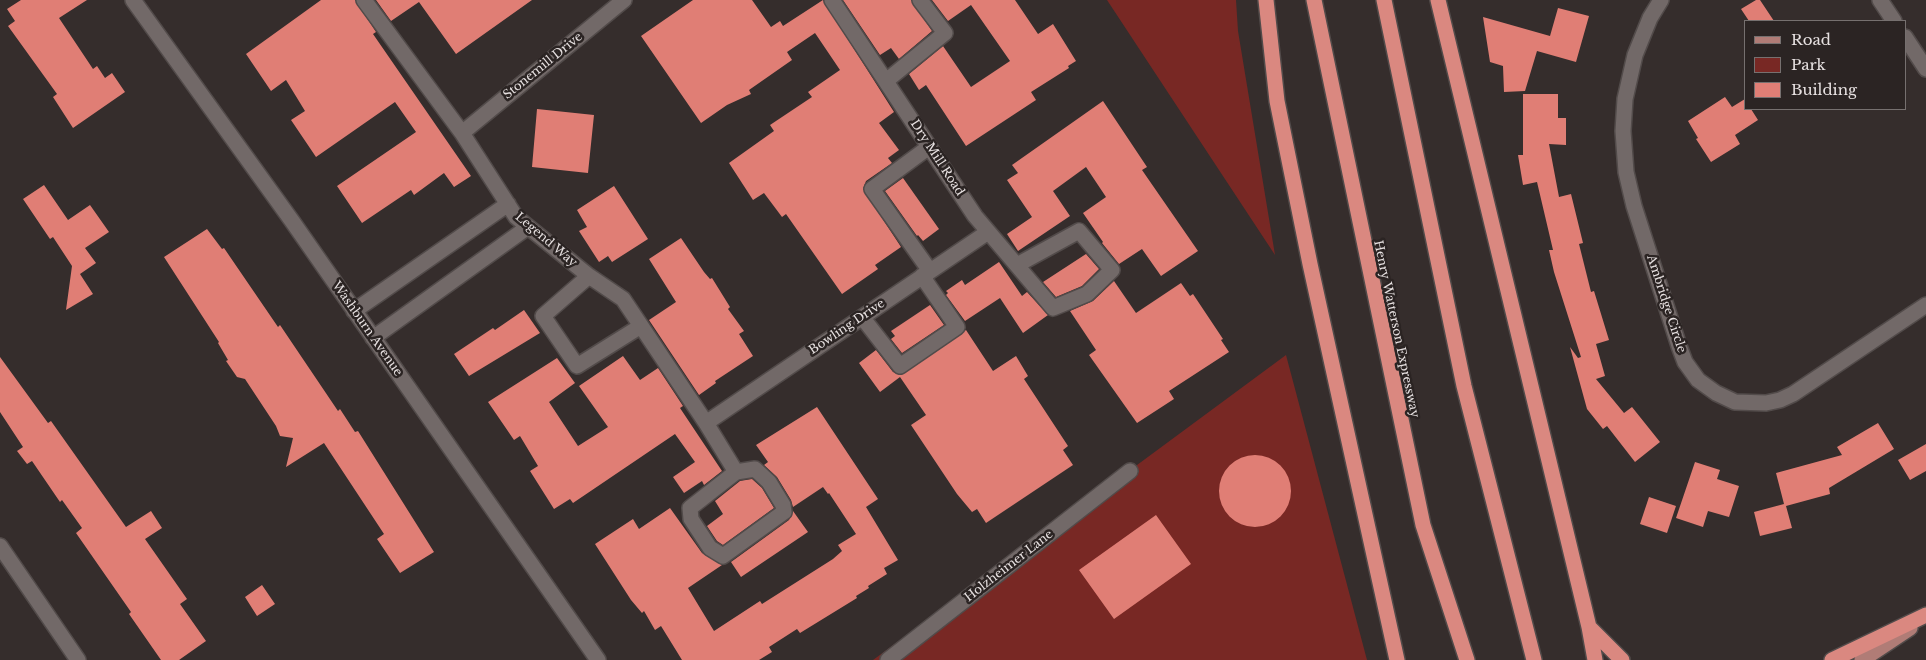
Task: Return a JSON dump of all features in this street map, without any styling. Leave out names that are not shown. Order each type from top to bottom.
[{"type":"highway","points":[[1266,0],[1279,110],[1310,264],[1397,660]]},
{"type":"highway","name":"Henry Watterson Expressway","points":[[1314,0],[1423,525],[1467,660]]},
{"type":"highway","points":[[1384,0],[1464,386],[1534,660]]},
{"type":"highway","points":[[1438,0],[1589,627],[1594,660]]},
{"type":"highway","points":[[1832,660],[1926,616]]},
{"type":"highway","points":[[1589,627],[1622,660]]},
{"type":"main road","points":[[1862,660],[1926,616]]},
{"type":"street","name":"Washburn Avenue","points":[[132,0],[354,311],[598,660]]},
{"type":"street","name":"Legend Way","points":[[364,0],[462,133],[516,217],[589,276],[623,299],[706,423],[736,472]]},
{"type":"street","name":"Stonemill Drive","points":[[462,133],[624,0]]},
{"type":"street","name":"Dry Mill Road","points":[[832,0],[975,216],[1053,308],[1087,294],[1112,270],[1080,231],[1017,265]]},
{"type":"street","points":[[886,81],[945,33],[920,0]]},
{"type":"street","name":"Ambridge Circle","points":[[1661,0],[1650,18],[1635,55],[1625,99],[1623,131],[1626,172],[1634,206],[1679,346],[1685,362],[1698,380],[1716,393],[1735,402],[1766,403],[1780,400],[1793,394],[1926,304]]},
{"type":"street","points":[[1880,0],[1893,20]]},
{"type":"street","points":[[1906,39],[1926,69]]},
{"type":"street","points":[[862,317],[900,366],[957,327],[872,188],[929,147]]},
{"type":"street","points":[[354,311],[508,204]]},
{"type":"street","points":[[373,338],[528,227]]},
{"type":"street","name":"Bowling Drive","points":[[706,423],[988,232]]},
{"type":"street","points":[[589,276],[543,316],[577,366],[641,326]]},
{"type":"street","points":[[755,469],[769,482],[783,506],[784,512],[723,556],[710,548],[692,519],[690,508],[736,472],[755,469]]},
{"type":"street","name":"Holzheimer Lane","points":[[888,660],[1130,471]]},
{"type":"street","points":[[0,546],[78,660]]},
{"type":"green space","points":[[1107,0],[1236,0],[1238,31],[1275,255]]},
{"type":"green space","points":[[1286,355],[1367,660],[873,660]]},
{"type":"building","points":[[21,0],[87,0],[59,18],[93,69],[97,66],[105,78],[112,73],[125,92],[73,128],[53,97],[57,94],[8,26],[15,21],[7,9]]},
{"type":"building","points":[[321,0],[355,0],[376,32],[373,34],[471,176],[454,187],[444,173],[414,195],[411,190],[362,223],[337,186],[416,132],[395,102],[316,157],[291,120],[305,111],[286,80],[271,91],[246,54]]},
{"type":"building","points":[[376,0],[532,0],[456,54],[419,2],[391,21]]},
{"type":"building","points":[[693,0],[752,0],[771,27],[780,21],[783,26],[823,0],[894,112],[879,123],[899,150],[888,158],[892,163],[866,181],[863,189],[901,247],[875,265],[878,269],[842,294],[786,214],[782,217],[764,193],[753,200],[729,163],[774,131],[770,125],[812,97],[808,92],[840,70],[815,33],[787,52],[792,60],[749,90],[751,94],[727,105],[701,123],[641,36]]},
{"type":"building","points":[[843,0],[911,0],[932,31],[899,59],[891,48],[880,55]]},
{"type":"building","points":[[932,0],[1015,0],[1038,34],[1053,24],[1076,61],[1068,66],[1069,68],[1031,92],[1036,100],[966,146],[926,85],[919,90],[909,74],[943,46],[971,87],[1010,61],[971,5],[948,21]]},
{"type":"building","points":[[1756,0],[1760,0],[1773,20],[1748,20],[1741,9]]},
{"type":"building","points":[[1558,8],[1589,16],[1576,62],[1537,51],[1525,91],[1504,92],[1503,66],[1490,62],[1483,17],[1550,36]]},
{"type":"building","points":[[1523,94],[1558,94],[1558,118],[1566,118],[1566,145],[1549,144],[1559,197],[1571,194],[1583,243],[1579,244],[1591,292],[1594,291],[1609,340],[1596,344],[1605,376],[1596,379],[1624,413],[1632,407],[1660,442],[1635,462],[1607,426],[1603,429],[1587,409],[1570,347],[1578,358],[1581,357],[1554,272],[1549,250],[1553,250],[1537,182],[1523,185],[1518,155],[1523,155]]},
{"type":"building","points":[[1725,97],[1732,107],[1744,100],[1744,110],[1752,110],[1758,120],[1735,135],[1740,144],[1711,162],[1696,139],[1698,138],[1688,121]]},
{"type":"building","points":[[1103,101],[1147,167],[1142,170],[1198,251],[1161,276],[1142,249],[1119,264],[1102,243],[1083,213],[1106,197],[1086,167],[1053,191],[1070,216],[1018,251],[1007,234],[1032,217],[1007,180],[1018,173],[1012,165]]},
{"type":"building","points":[[537,109],[594,115],[588,173],[532,167]]},
{"type":"building","points":[[903,178],[939,229],[923,241],[917,236],[885,191]]},
{"type":"building","points":[[44,185],[68,220],[90,205],[109,232],[85,248],[96,263],[80,274],[93,294],[66,310],[72,266],[53,237],[50,239],[23,199]]},
{"type":"building","points":[[614,186],[648,239],[612,262],[608,256],[599,262],[579,231],[587,227],[577,210]]},
{"type":"building","points":[[207,229],[222,249],[224,248],[278,327],[280,325],[338,411],[340,409],[355,432],[358,431],[434,552],[400,573],[377,539],[384,534],[324,443],[286,467],[293,438],[280,436],[276,426],[245,379],[237,377],[226,361],[228,360],[219,342],[164,257]]},
{"type":"building","points":[[681,238],[704,272],[710,279],[712,278],[730,307],[728,309],[744,331],[739,334],[753,356],[715,381],[716,383],[699,395],[649,320],[676,302],[649,259]]},
{"type":"building","points":[[1086,254],[1099,269],[1082,286],[1056,297],[1043,282]]},
{"type":"building","points":[[999,262],[1022,296],[1027,292],[1048,315],[1023,333],[1000,298],[965,321],[946,295],[948,293],[946,291],[962,280],[965,285]]},
{"type":"building","points":[[1114,281],[1136,313],[1181,283],[1190,296],[1193,294],[1223,339],[1221,340],[1229,352],[1169,391],[1174,399],[1137,423],[1089,355],[1096,350],[1070,311],[1093,301]]},
{"type":"building","points":[[930,305],[944,325],[902,353],[891,339],[895,336],[891,331]]},
{"type":"building","points":[[524,310],[540,333],[469,376],[454,354]]},
{"type":"building","points":[[966,330],[993,371],[1016,356],[1028,376],[1024,379],[1068,446],[1063,450],[1073,465],[986,523],[977,509],[972,512],[957,494],[911,425],[926,415],[900,377],[880,392],[859,363],[876,350],[893,372],[901,375]]},
{"type":"building","points":[[623,356],[640,380],[658,368],[683,406],[680,408],[722,471],[704,485],[702,481],[684,493],[673,477],[695,462],[675,434],[573,503],[570,499],[554,509],[530,471],[538,466],[520,436],[514,440],[488,402],[557,358],[575,383],[549,402],[578,446],[608,427],[579,386]]},
{"type":"building","points":[[0,357],[48,423],[51,421],[126,527],[151,511],[162,528],[145,539],[187,599],[180,604],[206,641],[179,660],[161,660],[129,614],[131,612],[76,533],[82,528],[62,500],[60,502],[32,461],[27,464],[17,451],[23,447],[0,412]]},
{"type":"building","points":[[817,407],[878,499],[866,507],[898,560],[884,568],[887,574],[868,586],[869,588],[856,596],[857,598],[800,633],[797,629],[769,647],[772,652],[759,660],[682,660],[661,626],[655,630],[644,611],[642,613],[631,600],[595,544],[633,519],[639,529],[670,508],[702,553],[722,565],[688,588],[714,631],[760,601],[762,604],[833,559],[842,551],[838,545],[856,534],[823,487],[793,507],[791,500],[777,477],[764,465],[768,462],[756,445]]},
{"type":"building","points":[[1878,423],[1894,449],[1829,488],[1830,494],[1786,506],[1792,528],[1760,536],[1754,512],[1784,504],[1776,473],[1842,455],[1837,447]]},
{"type":"building","points":[[1926,444],[1926,471],[1910,480],[1898,460]]},
{"type":"building","points":[[1262,455],[1281,465],[1289,477],[1291,491],[1289,505],[1281,517],[1269,525],[1248,527],[1229,517],[1221,505],[1219,484],[1229,465],[1241,457]]},
{"type":"building","points":[[1695,462],[1720,470],[1717,479],[1739,486],[1729,517],[1708,511],[1703,527],[1676,518]]},
{"type":"building","points":[[752,479],[762,488],[774,508],[723,545],[717,541],[707,526],[723,514],[715,501],[740,481]]},
{"type":"building","points":[[1649,497],[1676,506],[1667,533],[1640,524]]},
{"type":"building","points":[[793,511],[808,532],[741,577],[731,562],[789,520]]},
{"type":"building","points":[[1156,515],[1191,564],[1114,619],[1079,570]]},
{"type":"building","points":[[262,585],[275,604],[257,616],[245,597]]}]
